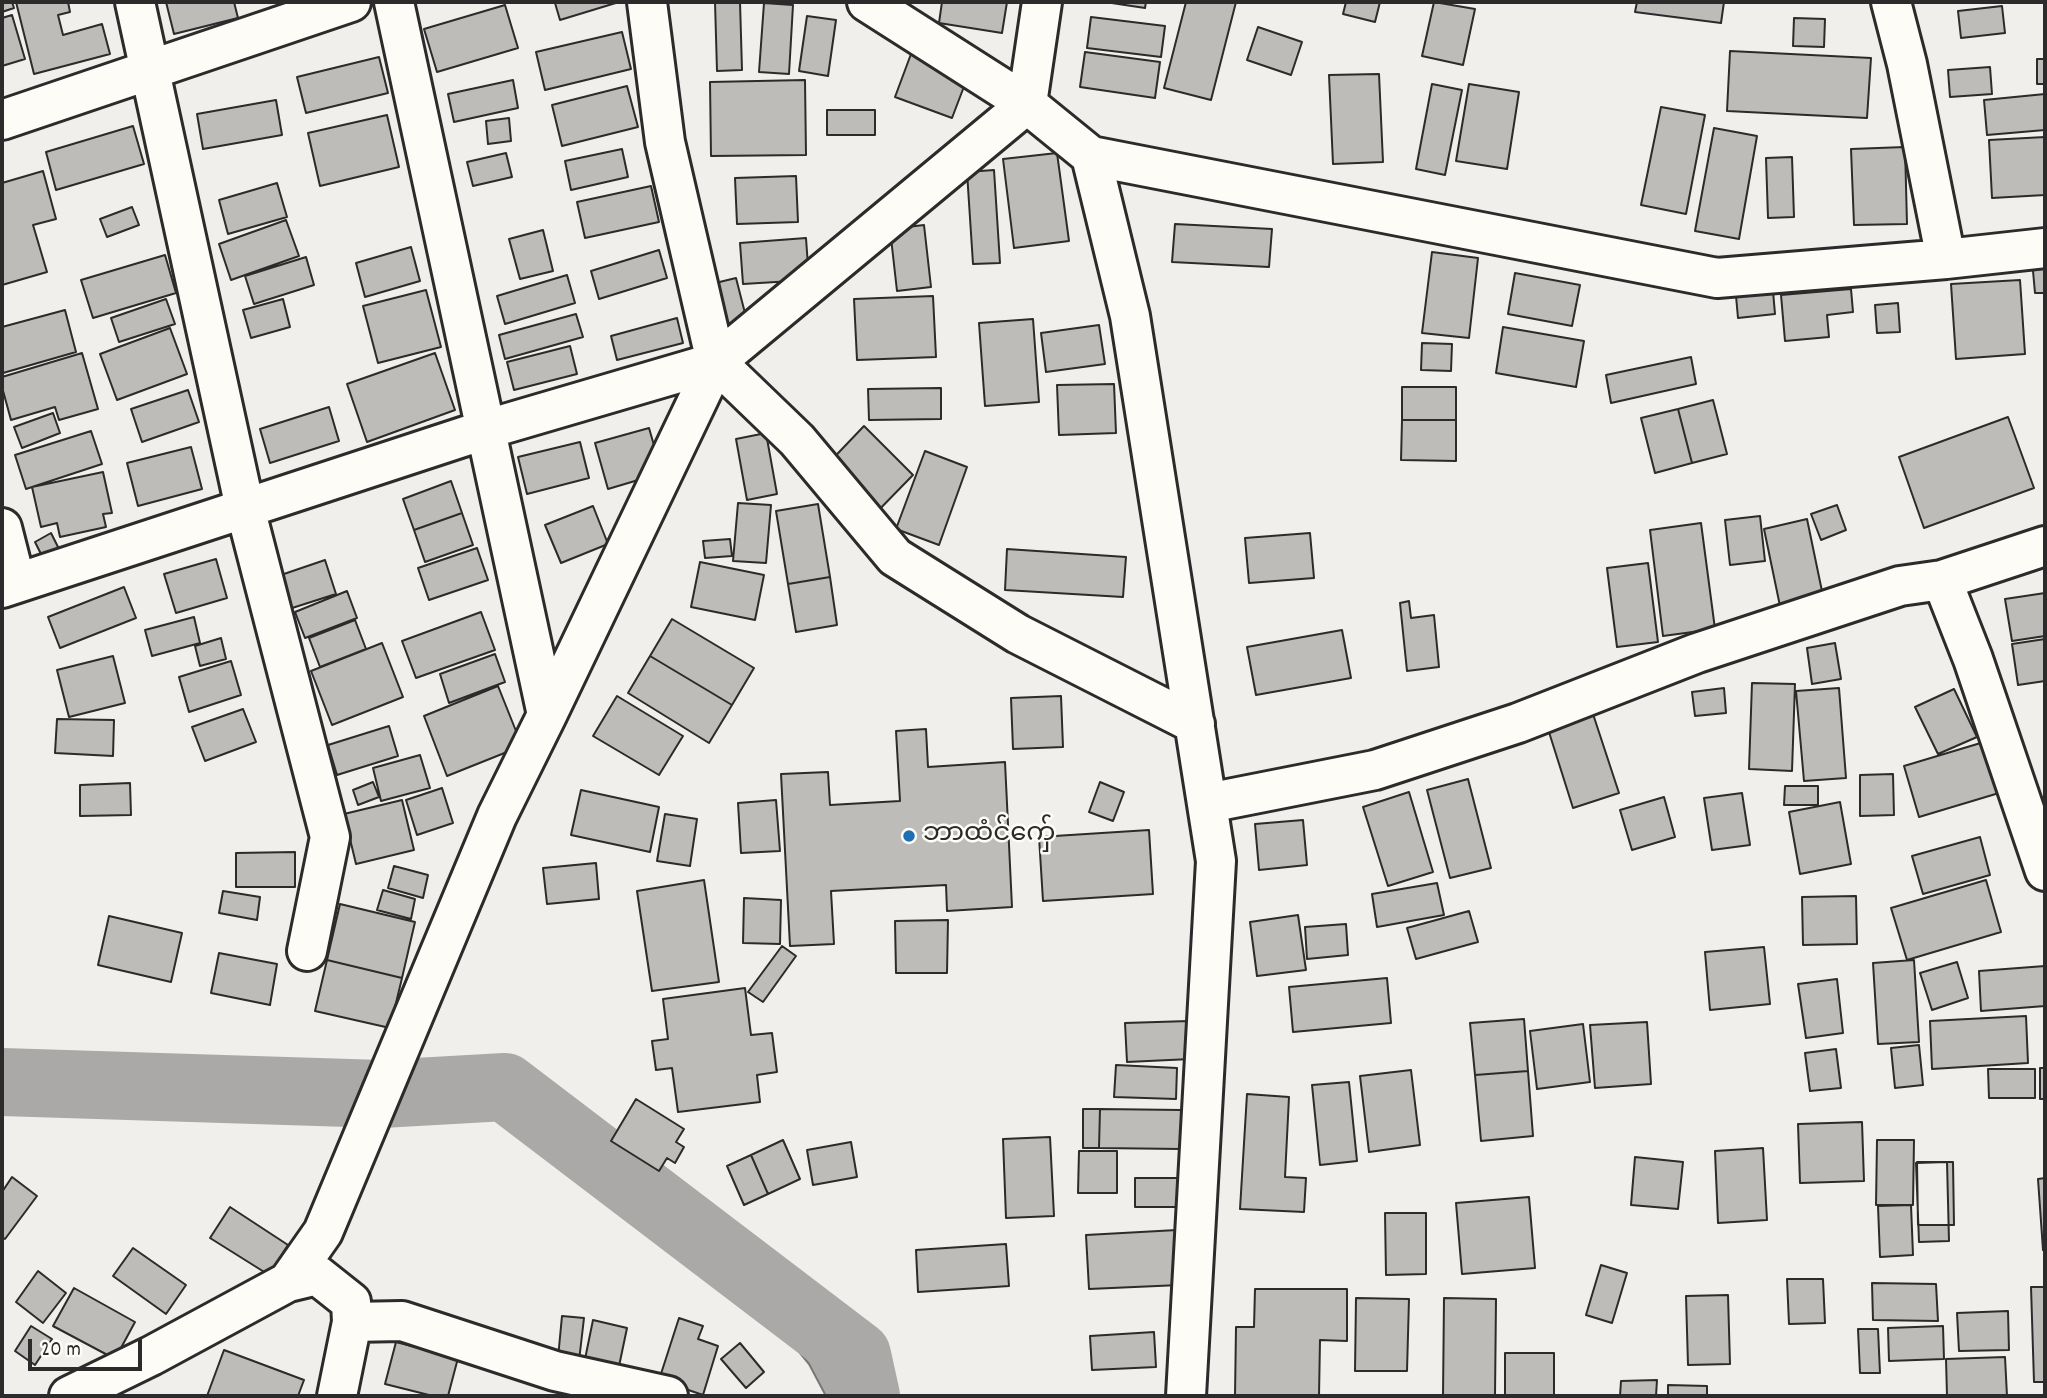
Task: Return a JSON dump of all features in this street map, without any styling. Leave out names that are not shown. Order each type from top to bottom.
[{"type":"street","points":[[135,2],[245,508],[331,836],[307,951]]},
{"type":"street","points":[[2,120],[351,2]]},
{"type":"street","points":[[394,2],[547,715]]},
{"type":"street","points":[[647,2],[665,142],[716,362],[797,440],[895,557],[1018,634],[1195,724]]},
{"type":"street","points":[[867,2],[1027,104],[1091,156],[1717,278],[2045,248]]},
{"type":"street","points":[[2,528],[9,585],[484,430],[716,362],[1027,104],[1042,2]]},
{"type":"street","points":[[1891,2],[1908,64],[1946,259]]},
{"type":"street","points":[[1091,156],[1130,316],[1216,861],[1186,1396]]},
{"type":"street","points":[[288,1282],[323,1232],[497,816],[716,362]]},
{"type":"street","points":[[1208,803],[1375,770],[1518,723],[1697,653],[1900,586],[1942,580],[2045,546]]},
{"type":"street","points":[[1942,580],[1973,659],[2045,871]]},
{"type":"street","points":[[69,1396],[151,1356],[288,1282],[317,1275],[351,1302],[352,1322],[337,1396]]},
{"type":"street","points":[[352,1322],[402,1321],[555,1371],[668,1396]]},
{"type":"shaded area","points":[[778,1274],[852,1331],[893,1390],[894,1396],[826,1396],[809,1364],[764,1309]]},
{"type":"building","points":[[2,2],[12,2],[14,8],[2,12]]},
{"type":"building","points":[[16,2],[68,2],[70,12],[58,15],[63,35],[102,24],[110,54],[34,74]]},
{"type":"building","points":[[166,2],[234,2],[238,18],[174,34]]},
{"type":"building","points":[[619,2],[560,20],[555,3]]},
{"type":"building","points":[[715,2],[740,2],[742,70],[717,71]]},
{"type":"building","points":[[942,2],[1007,2],[1002,33],[939,23]]},
{"type":"building","points":[[1105,2],[1146,2],[1145,8]]},
{"type":"building","points":[[1186,2],[1236,2],[1211,100],[1164,88]]},
{"type":"building","points":[[1346,2],[1380,2],[1375,22],[1343,14]]},
{"type":"building","points":[[1434,2],[1475,9],[1463,65],[1422,56]]},
{"type":"building","points":[[1637,2],[1724,2],[1721,23],[1635,12]]},
{"type":"building","points":[[764,3],[793,5],[789,74],[759,72]]},
{"type":"building","points":[[505,5],[518,48],[437,72],[424,29]]},
{"type":"building","points":[[2002,6],[2005,33],[1961,38],[1958,11]]},
{"type":"building","points":[[12,15],[25,59],[2,66],[2,18]]},
{"type":"building","points":[[807,16],[836,20],[828,76],[799,71]]},
{"type":"building","points":[[1091,17],[1165,26],[1161,57],[1087,48]]},
{"type":"building","points":[[1794,18],[1825,19],[1824,47],[1793,46]]},
{"type":"building","points":[[1258,27],[1302,42],[1291,75],[1247,60]]},
{"type":"building","points":[[622,32],[631,69],[545,90],[536,52]]},
{"type":"building","points":[[1730,51],[1871,58],[1867,118],[1727,111]]},
{"type":"building","points":[[1085,52],[1160,62],[1155,98],[1080,87]]},
{"type":"building","points":[[911,54],[968,76],[952,118],[895,97]]},
{"type":"building","points":[[379,57],[388,93],[306,113],[297,77]]},
{"type":"building","points":[[2037,59],[2045,59],[2045,84],[2037,84]]},
{"type":"building","points":[[1990,67],[1992,94],[1950,97],[1948,70]]},
{"type":"building","points":[[1379,74],[1383,162],[1333,164],[1329,75]]},
{"type":"building","points":[[513,80],[518,108],[454,122],[448,94]]},
{"type":"building","points":[[805,80],[806,155],[711,156],[710,82]]},
{"type":"building","points":[[1432,84],[1462,90],[1445,175],[1416,169]]},
{"type":"building","points":[[1469,84],[1519,92],[1507,169],[1456,161]]},
{"type":"building","points":[[627,86],[638,127],[562,146],[552,105]]},
{"type":"building","points":[[2045,94],[2045,130],[1987,135],[1984,100]]},
{"type":"building","points":[[276,100],[282,135],[203,149],[197,114]]},
{"type":"building","points":[[1661,107],[1705,115],[1686,214],[1641,205]]},
{"type":"building","points":[[827,110],[875,110],[875,135],[827,135]]},
{"type":"building","points":[[387,115],[399,167],[320,186],[308,133]]},
{"type":"building","points":[[509,118],[511,141],[488,144],[486,121]]},
{"type":"building","points":[[133,126],[144,164],[56,190],[46,152]]},
{"type":"building","points":[[1714,128],[1757,136],[1739,239],[1695,231]]},
{"type":"building","points":[[2045,137],[2045,195],[1992,198],[1989,140]]},
{"type":"building","points":[[1905,147],[1907,224],[1854,225],[1851,149]]},
{"type":"building","points":[[622,149],[628,177],[571,190],[565,161]]},
{"type":"building","points":[[506,153],[512,177],[473,186],[467,162]]},
{"type":"building","points":[[1057,153],[1069,241],[1014,248],[1003,159]]},
{"type":"building","points":[[1792,157],[1794,217],[1768,218],[1766,158]]},
{"type":"building","points":[[994,170],[1000,263],[973,264],[967,172]]},
{"type":"building","points":[[43,171],[56,219],[33,225],[47,272],[2,285],[2,183]]},
{"type":"building","points":[[796,176],[798,222],[737,224],[735,178]]},
{"type":"building","points":[[277,183],[287,217],[228,234],[219,200]]},
{"type":"building","points":[[651,186],[659,222],[585,238],[577,202]]},
{"type":"building","points":[[132,207],[139,225],[107,237],[100,219]]},
{"type":"building","points":[[286,220],[299,256],[231,280],[219,244]]},
{"type":"building","points":[[1175,224],[1272,229],[1269,267],[1172,262]]},
{"type":"building","points":[[924,225],[931,287],[897,291],[890,229]]},
{"type":"building","points":[[543,230],[553,271],[520,279],[509,239]]},
{"type":"building","points":[[806,238],[809,280],[743,284],[740,243]]},
{"type":"building","points":[[411,247],[420,281],[365,297],[356,263]]},
{"type":"building","points":[[659,250],[667,278],[599,299],[591,271]]},
{"type":"building","points":[[1432,252],[1478,258],[1469,338],[1422,333]]},
{"type":"building","points":[[165,255],[176,293],[93,318],[81,280]]},
{"type":"building","points":[[306,257],[314,285],[254,304],[245,276]]},
{"type":"building","points":[[2045,259],[2045,293],[2035,293],[2032,260]]},
{"type":"building","points":[[1515,273],[1580,285],[1572,326],[1508,314]]},
{"type":"building","points":[[567,275],[575,303],[505,324],[497,296]]},
{"type":"building","points":[[736,278],[747,321],[713,329],[703,286]]},
{"type":"building","points":[[2020,280],[2025,354],[1956,359],[1951,284]]},
{"type":"building","points":[[1851,289],[1853,312],[1827,315],[1829,337],[1785,341],[1781,295]]},
{"type":"building","points":[[426,290],[441,347],[378,363],[363,306]]},
{"type":"building","points":[[1773,291],[1775,314],[1738,318],[1736,296]]},
{"type":"building","points":[[933,296],[936,357],[857,360],[854,299]]},
{"type":"building","points":[[166,299],[175,324],[119,342],[111,318]]},
{"type":"building","points":[[283,299],[290,327],[251,338],[243,310]]},
{"type":"building","points":[[1898,303],[1900,332],[1877,333],[1875,305]]},
{"type":"building","points":[[65,310],[76,352],[3,373],[2,327]]},
{"type":"building","points":[[576,314],[583,337],[505,359],[499,335]]},
{"type":"building","points":[[677,318],[683,343],[617,360],[611,336]]},
{"type":"building","points":[[1033,319],[1039,402],[985,406],[979,323]]},
{"type":"building","points":[[1099,325],[1105,364],[1046,372],[1041,333]]},
{"type":"building","points":[[1503,327],[1584,341],[1576,387],[1496,373]]},
{"type":"building","points":[[170,328],[187,374],[117,400],[100,354]]},
{"type":"building","points":[[1422,343],[1452,344],[1451,371],[1421,370]]},
{"type":"building","points":[[570,346],[577,374],[514,390],[507,362]]},
{"type":"building","points":[[82,353],[98,409],[59,420],[55,407],[11,420],[2,377]]},
{"type":"building","points":[[435,353],[455,410],[367,442],[347,384]]},
{"type":"building","points":[[1691,357],[1696,384],[1611,403],[1606,375]]},
{"type":"building","points":[[1114,384],[1116,433],[1059,435],[1057,385]]},
{"type":"building","points":[[1402,387],[1456,387],[1456,420],[1402,420]]},
{"type":"building","points":[[941,388],[941,419],[869,420],[868,389]]},
{"type":"building","points":[[188,390],[199,422],[142,442],[131,409]]},
{"type":"building","points":[[1713,400],[1727,454],[1692,463],[1678,409]]},
{"type":"building","points":[[329,407],[339,441],[270,463],[260,429]]},
{"type":"building","points":[[1678,409],[1692,463],[1655,473],[1641,418]]},
{"type":"building","points":[[53,413],[60,433],[22,448],[14,427]]},
{"type":"building","points":[[2008,417],[2034,488],[1924,528],[1899,457]]},
{"type":"building","points":[[1402,420],[1456,420],[1456,461],[1401,460]]},
{"type":"building","points":[[864,426],[913,475],[870,519],[821,471]]},
{"type":"building","points":[[649,428],[662,473],[608,489],[595,443]]},
{"type":"building","points":[[91,431],[102,464],[26,489],[15,455]]},
{"type":"building","points":[[766,433],[777,494],[747,500],[736,439]]},
{"type":"building","points":[[580,442],[589,478],[527,494],[518,457]]},
{"type":"building","points":[[191,447],[202,489],[138,506],[127,463]]},
{"type":"building","points":[[925,451],[967,467],[939,545],[896,529]]},
{"type":"building","points":[[103,472],[112,513],[103,514],[106,527],[60,537],[57,523],[41,527],[32,487]]},
{"type":"building","points":[[451,481],[462,513],[414,530],[403,499]]},
{"type":"building","points":[[738,503],[771,505],[766,563],[733,561]]},
{"type":"building","points":[[818,504],[830,577],[788,584],[776,511]]},
{"type":"building","points":[[1837,505],[1846,530],[1821,540],[1811,514]]},
{"type":"building","points":[[593,506],[608,544],[561,563],[545,525]]},
{"type":"building","points":[[462,513],[473,545],[425,562],[414,530]]},
{"type":"building","points":[[1760,516],[1765,561],[1730,565],[1725,520]]},
{"type":"building","points":[[1807,519],[1823,596],[1780,606],[1764,529]]},
{"type":"building","points":[[1701,523],[1715,629],[1663,636],[1650,530]]},
{"type":"building","points":[[51,533],[65,561],[49,570],[35,542]]},
{"type":"building","points":[[1310,533],[1314,578],[1249,583],[1245,538]]},
{"type":"building","points":[[730,539],[732,556],[705,558],[703,541]]},
{"type":"building","points":[[477,548],[488,580],[429,600],[418,568]]},
{"type":"building","points":[[1007,549],[1126,557],[1123,597],[1005,590]]},
{"type":"building","points":[[216,559],[227,598],[176,613],[164,574]]},
{"type":"building","points":[[325,560],[336,594],[289,609],[278,576]]},
{"type":"building","points":[[700,562],[764,575],[755,620],[691,607]]},
{"type":"building","points":[[1648,563],[1658,642],[1617,647],[1607,568]]},
{"type":"building","points":[[830,577],[837,625],[796,632],[788,584]]},
{"type":"building","points":[[124,587],[136,618],[60,648],[48,617]]},
{"type":"building","points":[[347,591],[357,618],[305,638],[295,612]]},
{"type":"building","points":[[2045,593],[2045,636],[2012,641],[2005,599]]},
{"type":"building","points":[[1409,601],[1411,618],[1434,615],[1439,667],[1407,671],[1400,603]]},
{"type":"building","points":[[481,612],[495,650],[416,678],[402,641]]},
{"type":"building","points":[[194,617],[200,643],[152,656],[145,630]]},
{"type":"building","points":[[672,619],[754,668],[732,705],[650,656]]},
{"type":"building","points":[[355,620],[366,649],[320,667],[309,638]]},
{"type":"building","points":[[1342,630],[1351,678],[1256,695],[1247,647]]},
{"type":"building","points":[[221,638],[226,659],[200,666],[195,646]]},
{"type":"building","points":[[2045,639],[2045,681],[2018,685],[2012,644]]},
{"type":"building","points":[[382,643],[403,697],[332,725],[311,671]]},
{"type":"building","points":[[1835,643],[1841,679],[1812,684],[1807,648]]},
{"type":"building","points":[[495,654],[505,682],[449,703],[440,674]]},
{"type":"building","points":[[113,656],[125,703],[69,717],[57,670]]},
{"type":"building","points":[[650,656],[732,705],[709,743],[628,693]]},
{"type":"building","points":[[231,661],[241,695],[189,712],[179,677]]},
{"type":"building","points":[[1752,683],[1795,684],[1792,771],[1749,769]]},
{"type":"building","points":[[498,686],[522,746],[447,776],[424,716]]},
{"type":"building","points":[[1724,688],[1726,713],[1695,716],[1692,692]]},
{"type":"building","points":[[1839,688],[1846,778],[1804,781],[1796,691]]},
{"type":"building","points":[[1954,689],[1977,737],[1938,754],[1915,707]]},
{"type":"building","points":[[617,696],[683,736],[659,775],[593,736]]},
{"type":"building","points":[[1061,696],[1063,747],[1013,749],[1011,698]]},
{"type":"building","points":[[243,709],[256,742],[205,761],[192,727]]},
{"type":"building","points":[[1593,714],[1619,793],[1573,808],[1548,729]]},
{"type":"building","points":[[57,719],[114,720],[113,756],[55,753]]},
{"type":"building","points":[[389,726],[398,756],[337,775],[328,745]]},
{"type":"building","points":[[926,729],[928,767],[1005,762],[1012,907],[947,911],[946,885],[831,891],[834,944],[790,946],[781,774],[828,772],[830,805],[900,801],[896,731]]},
{"type":"building","points":[[1984,742],[1999,793],[1919,817],[1904,766]]},
{"type":"building","points":[[420,755],[430,788],[381,801],[373,768]]},
{"type":"building","points":[[1893,774],[1894,815],[1860,816],[1860,775]]},
{"type":"building","points":[[1468,779],[1491,868],[1450,878],[1427,790]]},
{"type":"building","points":[[373,782],[379,797],[358,805],[353,790]]},
{"type":"building","points":[[1100,782],[1124,792],[1113,821],[1089,812]]},
{"type":"building","points":[[130,783],[131,815],[80,816],[80,785]]},
{"type":"building","points":[[1785,786],[1818,786],[1818,805],[1784,805]]},
{"type":"building","points":[[442,788],[453,823],[417,835],[406,800]]},
{"type":"building","points":[[581,790],[659,807],[650,852],[571,835]]},
{"type":"building","points":[[1409,792],[1433,872],[1388,886],[1363,807]]},
{"type":"building","points":[[1742,793],[1750,845],[1712,850],[1704,798]]},
{"type":"building","points":[[1664,797],[1675,837],[1632,850],[1620,810]]},
{"type":"building","points":[[402,800],[414,850],[356,864],[344,814]]},
{"type":"building","points":[[776,800],[780,851],[741,853],[738,803]]},
{"type":"building","points":[[1840,802],[1851,864],[1800,874],[1789,812]]},
{"type":"building","points":[[665,814],[697,819],[690,866],[657,861]]},
{"type":"building","points":[[1303,820],[1307,865],[1259,870],[1255,824]]},
{"type":"building","points":[[1149,830],[1153,894],[1043,901],[1039,837]]},
{"type":"building","points":[[1980,837],[1990,875],[1923,894],[1912,856]]},
{"type":"building","points":[[295,852],[295,887],[236,887],[236,853]]},
{"type":"building","points":[[596,863],[599,899],[547,904],[543,868]]},
{"type":"building","points":[[394,866],[428,875],[423,898],[388,888]]},
{"type":"building","points":[[704,880],[719,982],[652,991],[637,891]]},
{"type":"building","points":[[1986,880],[2001,932],[1907,960],[1891,908]]},
{"type":"building","points":[[1437,883],[1444,915],[1377,927],[1372,894]]},
{"type":"building","points":[[383,890],[415,899],[411,919],[377,910]]},
{"type":"building","points":[[223,891],[260,897],[257,920],[219,913]]},
{"type":"building","points":[[1856,896],[1857,944],[1803,945],[1802,897]]},
{"type":"building","points":[[744,898],[781,900],[780,944],[743,943]]},
{"type":"building","points":[[340,904],[415,922],[402,978],[327,960]]},
{"type":"building","points":[[1469,911],[1478,942],[1416,959],[1407,928]]},
{"type":"building","points":[[1298,915],[1306,970],[1257,976],[1250,922]]},
{"type":"building","points":[[109,916],[182,933],[171,982],[98,965]]},
{"type":"building","points":[[948,920],[947,973],[896,973],[895,921]]},
{"type":"building","points":[[1346,924],[1348,955],[1307,959],[1305,927]]},
{"type":"building","points":[[782,946],[796,956],[763,1002],[748,992]]},
{"type":"building","points":[[1764,947],[1770,1004],[1710,1010],[1705,952]]},
{"type":"building","points":[[219,953],[277,964],[270,1005],[211,993]]},
{"type":"building","points":[[327,960],[402,978],[390,1028],[315,1011]]},
{"type":"building","points":[[1914,960],[1919,1042],[1878,1044],[1873,963]]},
{"type":"building","points":[[1957,962],[1968,998],[1932,1010],[1920,973]]},
{"type":"building","points":[[2045,966],[2045,1006],[1981,1011],[1979,971]]},
{"type":"building","points":[[1387,978],[1391,1023],[1293,1032],[1289,987]]},
{"type":"building","points":[[1837,979],[1843,1033],[1806,1038],[1798,984]]},
{"type":"building","points":[[745,988],[751,1035],[772,1033],[777,1072],[757,1075],[760,1102],[678,1112],[672,1068],[656,1070],[652,1041],[668,1039],[663,999]]},
{"type":"building","points":[[2026,1016],[2028,1063],[1932,1069],[1930,1021]]},
{"type":"building","points":[[1524,1019],[1528,1071],[1475,1075],[1470,1023]]},
{"type":"building","points":[[1189,1021],[1191,1059],[1127,1062],[1125,1023]]},
{"type":"building","points":[[1647,1022],[1651,1084],[1595,1088],[1590,1025]]},
{"type":"building","points":[[1583,1024],[1590,1082],[1537,1089],[1530,1031]]},
{"type":"building","points":[[1919,1045],[1923,1085],[1895,1088],[1891,1048]]},
{"type":"building","points":[[1836,1049],[1841,1088],[1810,1091],[1805,1053]]},
{"type":"building","points":[[1116,1065],[1177,1068],[1176,1099],[1114,1097]]},
{"type":"building","points":[[2040,1068],[2045,1068],[2045,1099],[2040,1099]]},
{"type":"building","points":[[1988,1069],[2035,1069],[2035,1098],[1989,1098]]},
{"type":"building","points":[[1411,1070],[1420,1145],[1369,1152],[1360,1076]]},
{"type":"building","points":[[1528,1071],[1533,1136],[1481,1141],[1475,1075]]},
{"type":"building","points":[[1349,1082],[1357,1161],[1320,1165],[1312,1085]]},
{"type":"building","points":[[1247,1094],[1289,1097],[1285,1177],[1306,1178],[1304,1212],[1240,1209]]},
{"type":"building","points":[[636,1099],[684,1129],[676,1142],[684,1147],[675,1163],[667,1158],[659,1171],[611,1141]]},
{"type":"building","points":[[1083,1109],[1100,1109],[1099,1148],[1083,1148]]},
{"type":"building","points":[[1100,1109],[1181,1110],[1181,1149],[1099,1148]]},
{"type":"building","points":[[1862,1122],[1864,1181],[1800,1183],[1798,1124]]},
{"type":"building","points":[[1050,1137],[1054,1216],[1006,1218],[1003,1139]]},
{"type":"building","points":[[783,1140],[800,1179],[768,1194],[751,1155]]},
{"type":"building","points":[[1877,1140],[1914,1140],[1913,1205],[1876,1205]]},
{"type":"building","points":[[851,1142],[857,1177],[813,1185],[807,1150]]},
{"type":"building","points":[[1763,1148],[1767,1220],[1718,1223],[1715,1151]]},
{"type":"building","points":[[1079,1151],[1117,1151],[1117,1193],[1078,1193]]},
{"type":"building","points":[[751,1155],[768,1194],[744,1205],[727,1166]]},
{"type":"building","points":[[1635,1157],[1683,1162],[1678,1209],[1631,1205]]},
{"type":"building","points":[[1917,1162],[1953,1162],[1954,1225],[1918,1225]]},
{"type":"building","points":[[1947,1162],[1949,1241],[1919,1242],[1916,1163]]},
{"type":"building","points":[[12,1177],[37,1196],[5,1239],[2,1237],[2,1192]]},
{"type":"building","points":[[1135,1178],[1184,1178],[1184,1207],[1135,1207]]},
{"type":"building","points":[[2045,1178],[2045,1249],[2043,1250],[2038,1179]]},
{"type":"building","points":[[1529,1197],[1535,1268],[1462,1274],[1456,1203]]},
{"type":"building","points":[[1911,1205],[1913,1255],[1880,1257],[1878,1206]]},
{"type":"building","points":[[230,1207],[288,1245],[269,1275],[210,1238]]},
{"type":"building","points":[[1385,1213],[1426,1213],[1426,1274],[1386,1275]]},
{"type":"building","points":[[1177,1230],[1180,1285],[1089,1289],[1086,1235]]},
{"type":"building","points":[[1006,1244],[1009,1286],[918,1292],[916,1250]]},
{"type":"building","points":[[133,1248],[186,1285],[166,1314],[113,1276]]},
{"type":"building","points":[[1601,1265],[1627,1273],[1612,1323],[1586,1315]]},
{"type":"building","points":[[38,1271],[66,1293],[43,1323],[16,1302]]},
{"type":"building","points":[[1787,1279],[1823,1279],[1825,1323],[1789,1324]]},
{"type":"building","points":[[1872,1283],[1936,1284],[1938,1321],[1873,1320]]},
{"type":"building","points":[[2031,1287],[2045,1287],[2045,1382],[2034,1382]]},
{"type":"building","points":[[74,1288],[135,1322],[115,1359],[53,1326]]},
{"type":"building","points":[[1255,1289],[1347,1289],[1347,1341],[1320,1340],[1319,1396],[1235,1396],[1236,1327],[1254,1327]]},
{"type":"building","points":[[1728,1295],[1730,1364],[1688,1365],[1686,1296]]},
{"type":"building","points":[[1356,1298],[1409,1299],[1407,1371],[1355,1371]]},
{"type":"building","points":[[1444,1298],[1496,1299],[1495,1396],[1443,1396]]},
{"type":"building","points":[[2008,1311],[2009,1350],[1959,1351],[1957,1313]]},
{"type":"building","points":[[562,1316],[584,1318],[579,1361],[558,1358]]},
{"type":"building","points":[[679,1318],[703,1326],[698,1339],[718,1346],[703,1395],[659,1380]]},
{"type":"building","points":[[593,1320],[627,1328],[618,1371],[584,1364]]},
{"type":"building","points":[[31,1326],[52,1339],[35,1365],[15,1351]]},
{"type":"building","points":[[1943,1326],[1944,1359],[1889,1361],[1888,1328]]},
{"type":"building","points":[[1858,1329],[1878,1329],[1880,1373],[1860,1373]]},
{"type":"building","points":[[1154,1332],[1156,1367],[1092,1370],[1090,1336]]},
{"type":"building","points":[[396,1342],[458,1358],[448,1396],[433,1396],[385,1384]]},
{"type":"building","points":[[740,1343],[764,1372],[746,1388],[721,1359]]},
{"type":"building","points":[[224,1350],[304,1380],[298,1396],[207,1396]]},
{"type":"building","points":[[1505,1353],[1554,1353],[1554,1396],[1505,1396]]},
{"type":"building","points":[[2005,1357],[2007,1396],[1947,1396],[1946,1359]]},
{"type":"building","points":[[1657,1380],[1656,1396],[1620,1396],[1621,1381]]},
{"type":"building","points":[[1668,1385],[1707,1386],[1707,1396],[1668,1396]]},
{"type":"waterway","points":[[2,1082],[381,1094],[505,1087],[857,1355],[866,1396]]},
{"type":"place","name":"ဘာထံင်ကှ်ေ","points":[[909,836]]}]
